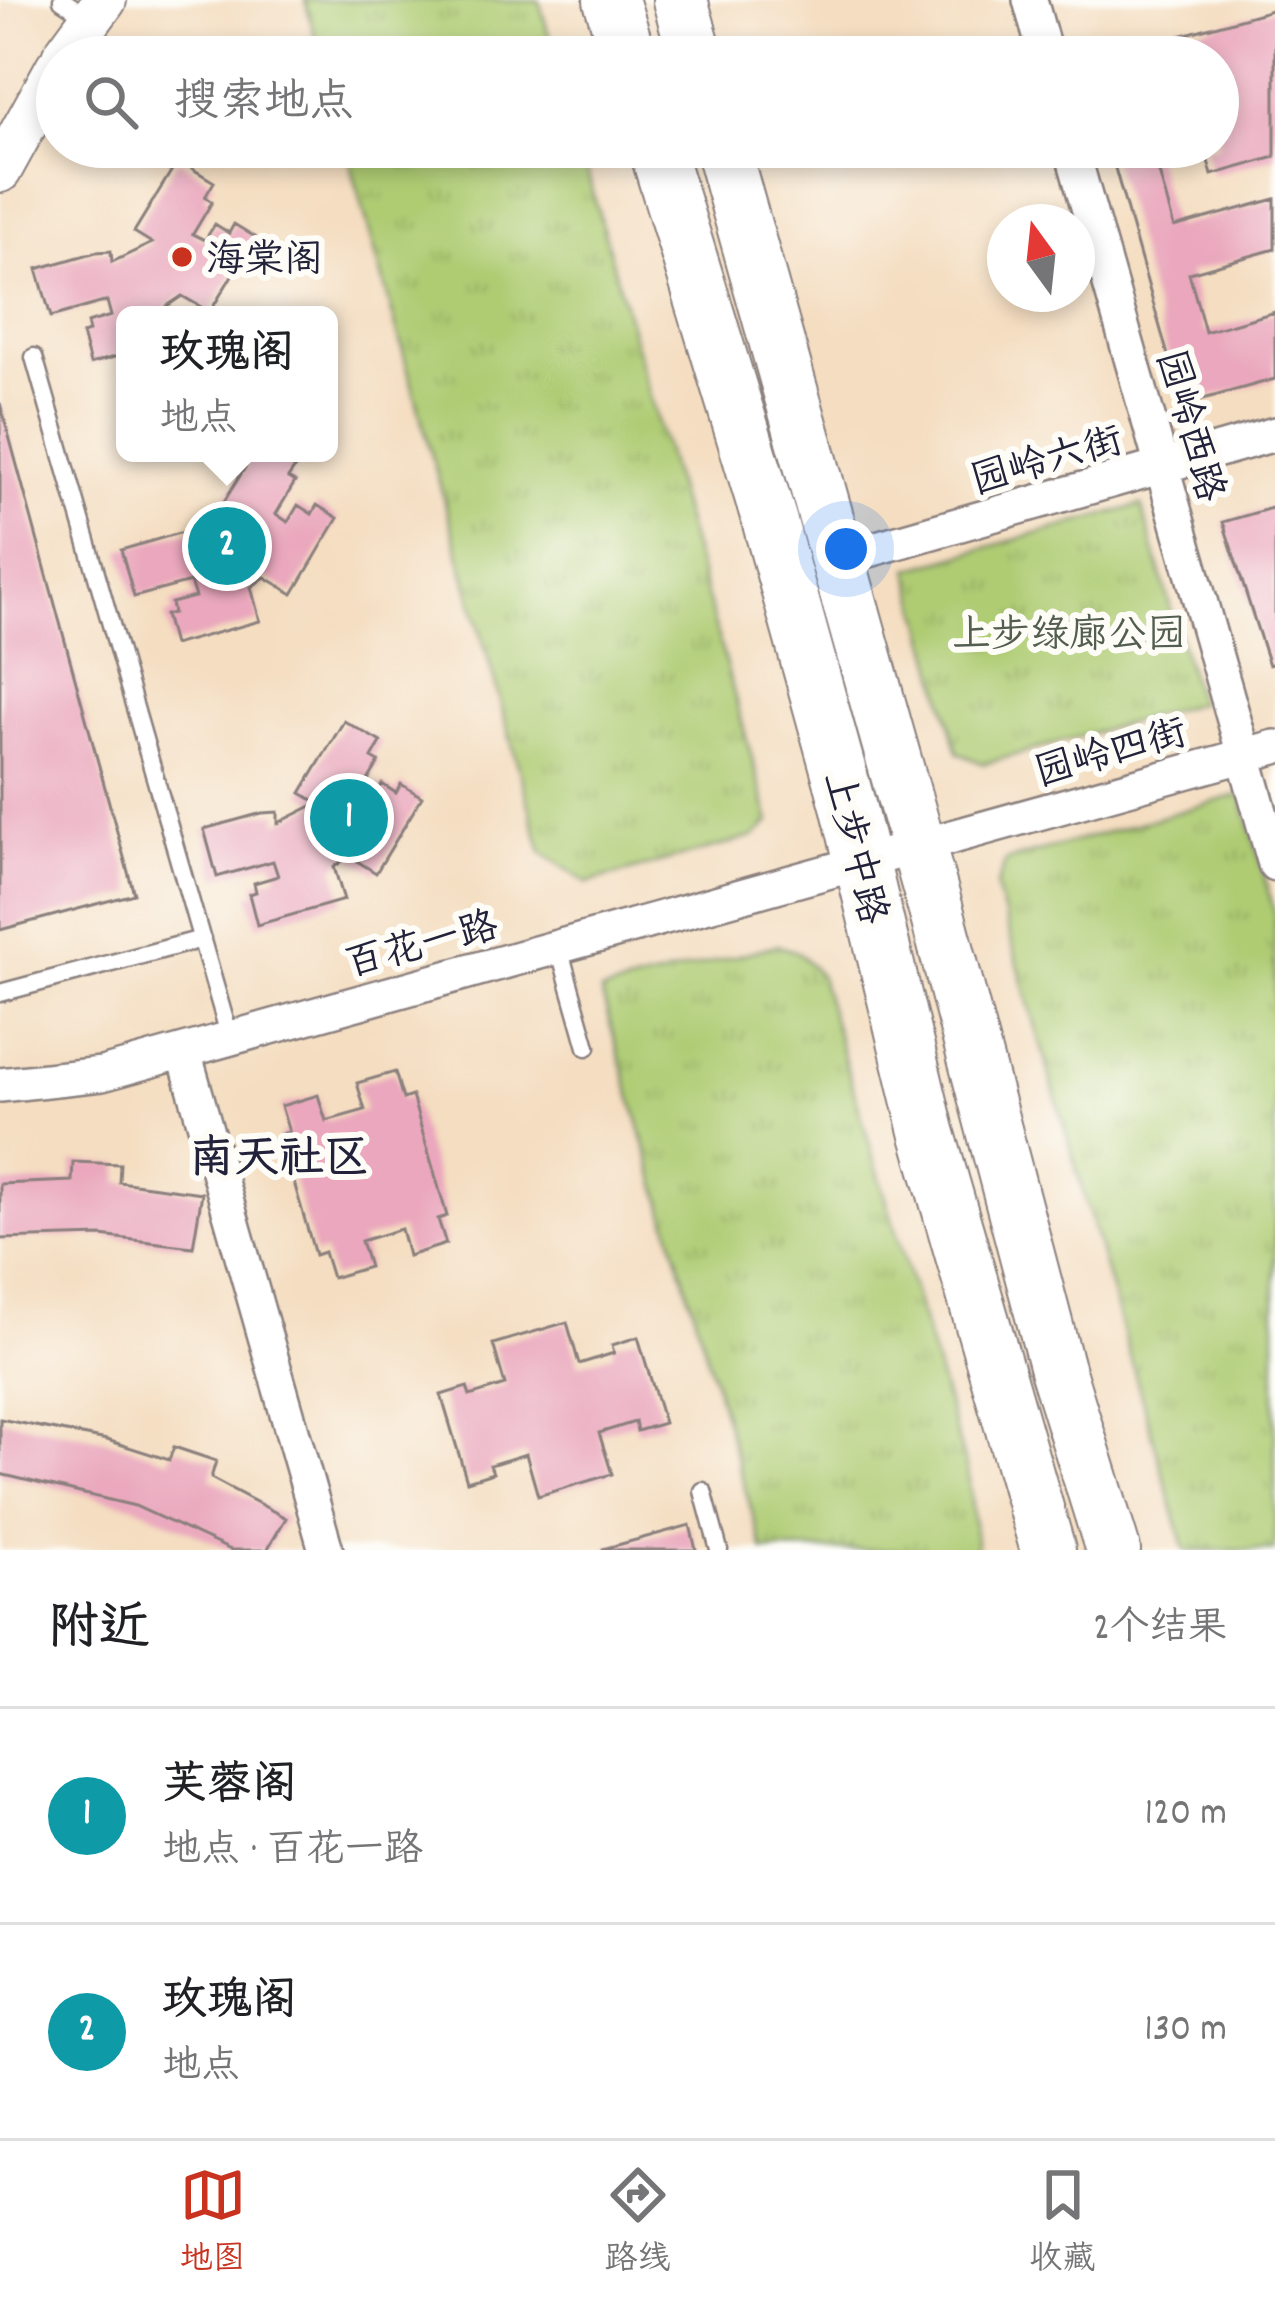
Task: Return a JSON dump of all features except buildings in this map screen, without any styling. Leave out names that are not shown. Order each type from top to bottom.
[{"type":"main road","points":[[611,0],[622,36]]},
{"type":"main road","points":[[680,0],[691,36]]},
{"type":"main road","name":"上步中路","points":[[662,168],[769,519],[862,864],[927,1131],[1048,1550]]},
{"type":"main road","name":"上步中路","points":[[728,168],[838,559],[943,841],[1058,1369],[1113,1550]]},
{"type":"street","points":[[1030,0],[1040,36]]},
{"type":"street","points":[[72,36],[85,6]]},
{"type":"street","points":[[0,171],[36,105]]},
{"type":"street","name":"园岭西路","points":[[1077,168],[1162,468],[1260,751],[1275,864]]},
{"type":"street","name":"园岭六街","points":[[838,559],[1275,434]]},
{"type":"street","name":"园岭四街","points":[[862,864],[1260,751]]},
{"type":"street","name":"百花一路","points":[[0,1084],[82,1078],[184,1052],[862,864]]},
{"type":"street","points":[[184,1052],[326,1550]]},
{"type":"lane","points":[[34,357],[230,1038]]},
{"type":"lane","points":[[0,993],[202,939]]},
{"type":"lane","points":[[559,948],[587,1046]]},
{"type":"lane","points":[[703,1491],[719,1550]]},
{"type":"green space","points":[[305,0],[539,0],[549,36],[315,36]]},
{"type":"green space","points":[[352,168],[586,168],[770,822],[753,837],[587,883],[542,852]]},
{"type":"green space","name":"上步绿廊公园","points":[[1141,505],[1198,703],[984,764],[958,753],[909,569]]},
{"type":"green space","points":[[1241,794],[1275,915],[1275,1550],[1185,1550],[996,887],[1006,861]]},
{"type":"green space","points":[[776,945],[798,952],[819,974],[968,1474],[977,1550],[763,1550],[601,992]]},
{"type":"place","name":"海棠阁","points":[[182,257]]},
{"type":"place","name":"玫瑰阁","points":[[227,546]]},
{"type":"place","name":"芙蓉阁","points":[[349,818]]},
{"type":"district","name":"南天社区","points":[[279,1155]]}]
